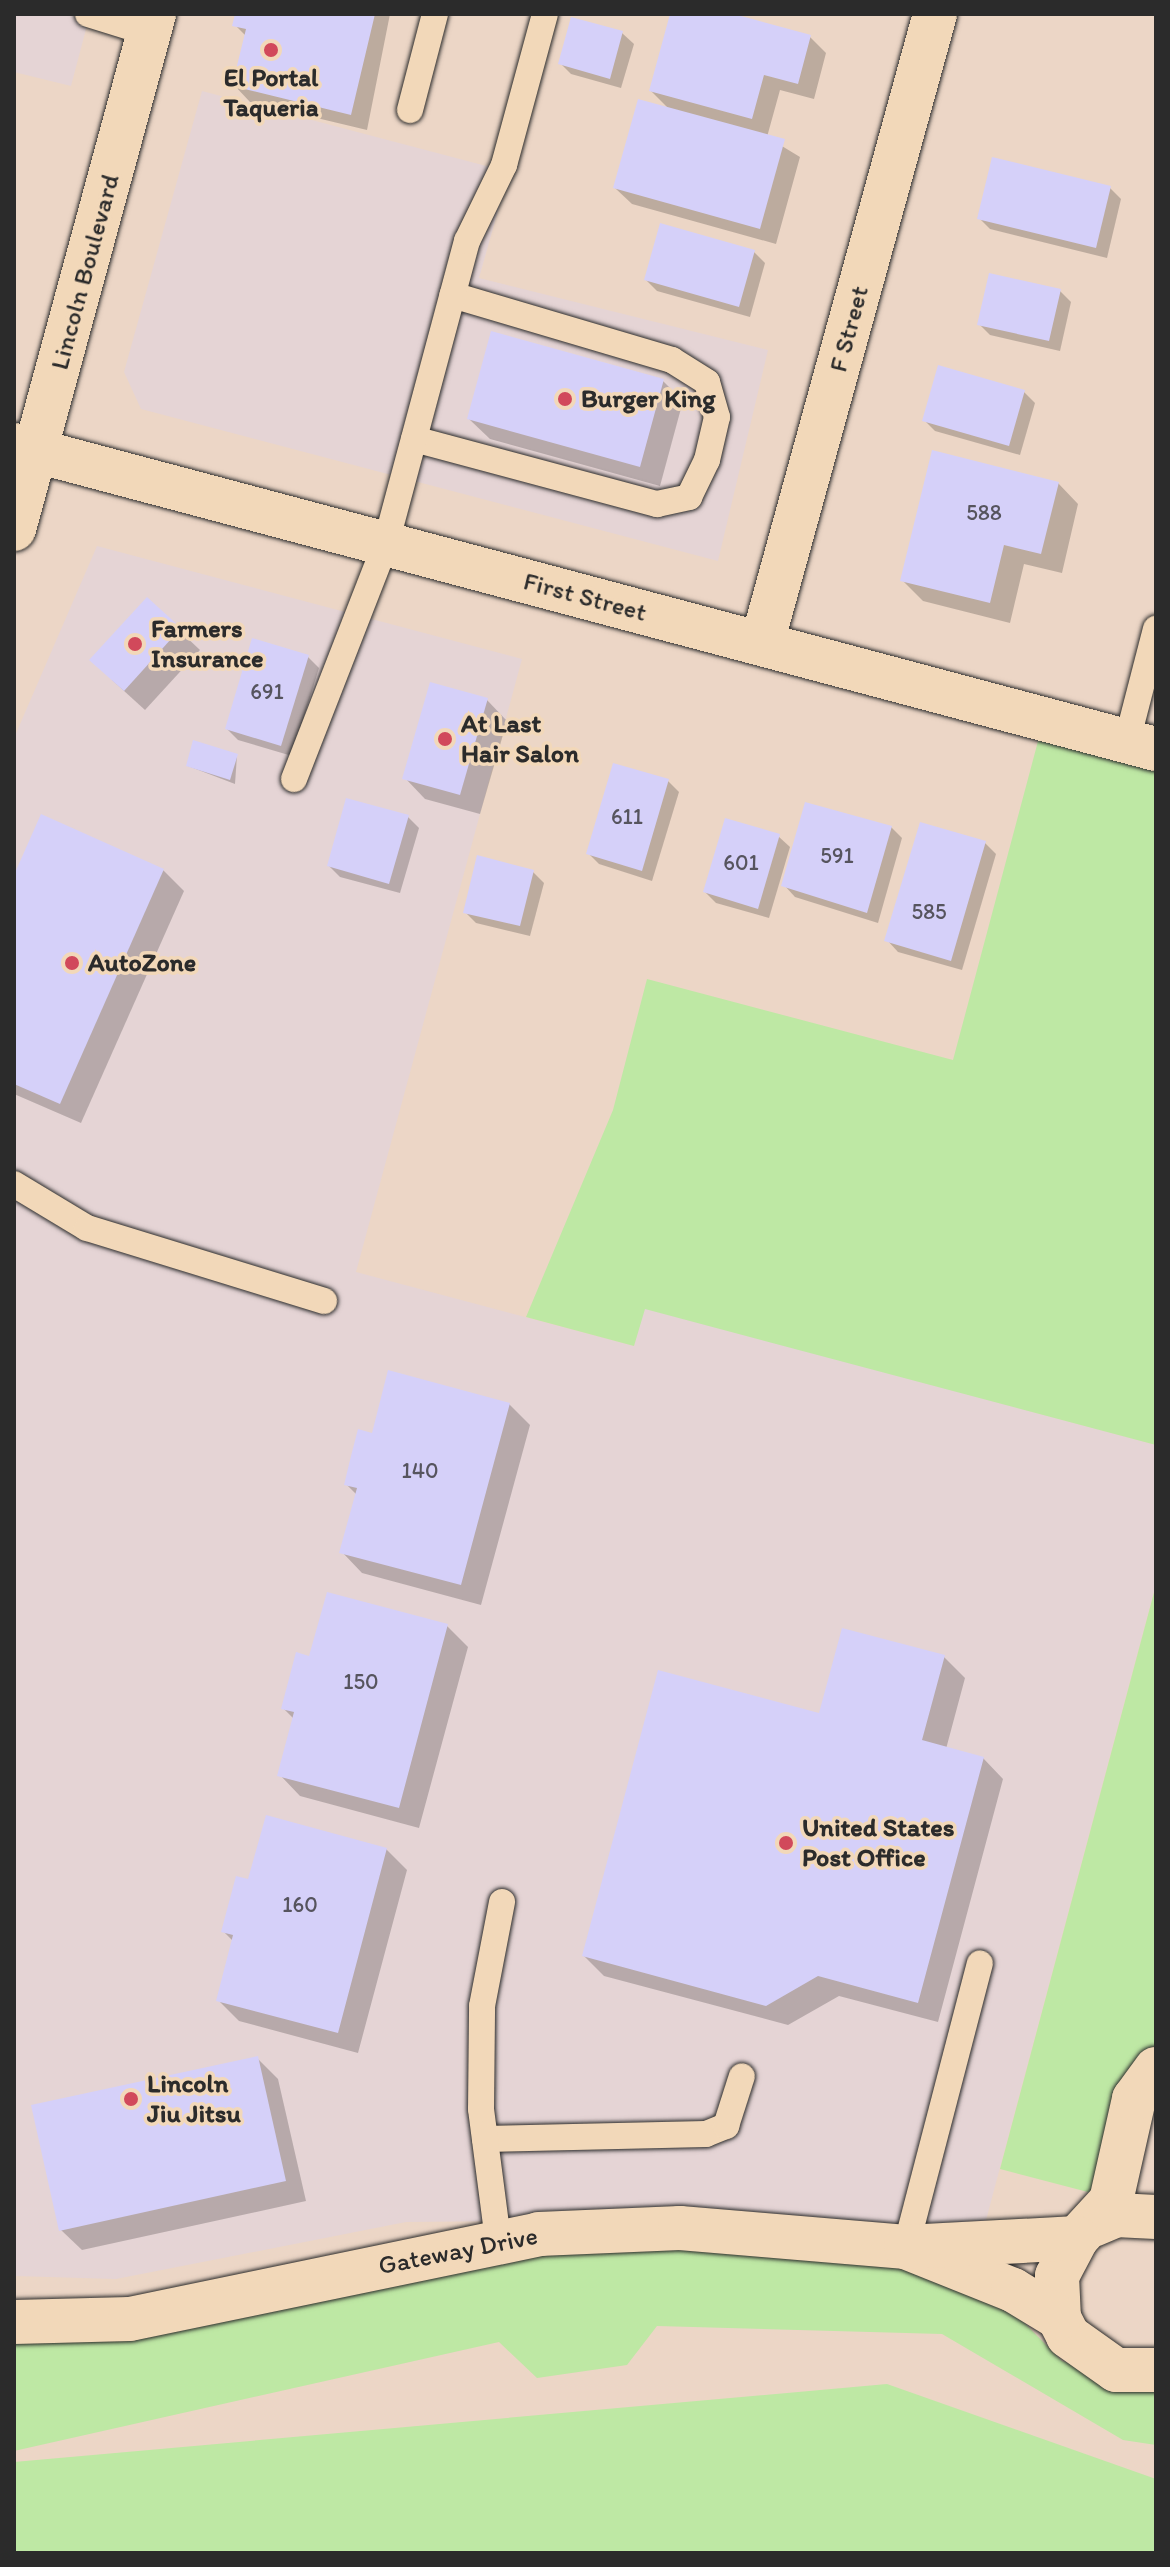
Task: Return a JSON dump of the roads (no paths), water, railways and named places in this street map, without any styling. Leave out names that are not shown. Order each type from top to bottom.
[{"type":"street","name":"F Street","points":[[762,643],[935,14]]},
{"type":"street","name":"Lincoln Boulevard","points":[[14,529],[25,448],[152,23]]},
{"type":"street","name":"First Street","points":[[25,448],[1142,745]]},
{"type":"street","points":[[1059,2318],[1057,2276],[1085,2232],[1111,2201],[1134,2099],[1156,2069]]},
{"type":"street","name":"Gateway Drive","points":[[14,2322],[130,2319],[498,2240],[680,2228],[906,2247],[1085,2232],[1116,2215],[1156,2217]]},
{"type":"street","name":"Gateway Drive","points":[[906,2247],[1013,2290],[1059,2318],[1097,2363],[1156,2370]]},
{"type":"lane","points":[[88,14],[152,23]]},
{"type":"lane","points":[[410,110],[435,14]]},
{"type":"lane","points":[[294,779],[386,543],[467,241],[504,165],[545,14]]},
{"type":"lane","points":[[414,439],[657,504],[689,497],[707,460],[717,417],[707,382],[672,360],[452,295]]},
{"type":"lane","points":[[1142,745],[1156,629]]},
{"type":"lane","points":[[14,1184],[87,1228],[324,1301]]},
{"type":"lane","points":[[498,2240],[485,2139],[482,2006],[502,1902]]},
{"type":"lane","points":[[906,2247],[980,1963]]},
{"type":"lane","points":[[485,2139],[706,2134],[726,2126],[742,2076]]},
{"type":"place","name":"El Portal Taqueria","points":[[271,50]]},
{"type":"place","name":"Burger King","points":[[565,399]]},
{"type":"place","name":"Farmers Insurance","points":[[135,644]]},
{"type":"place","name":"At Last Hair Salon","points":[[445,739]]},
{"type":"place","name":"AutoZone","points":[[72,963]]},
{"type":"place","name":"United States Post Office","points":[[786,1843]]},
{"type":"place","name":"Lincoln Jiu Jitsu","points":[[131,2099]]}]
